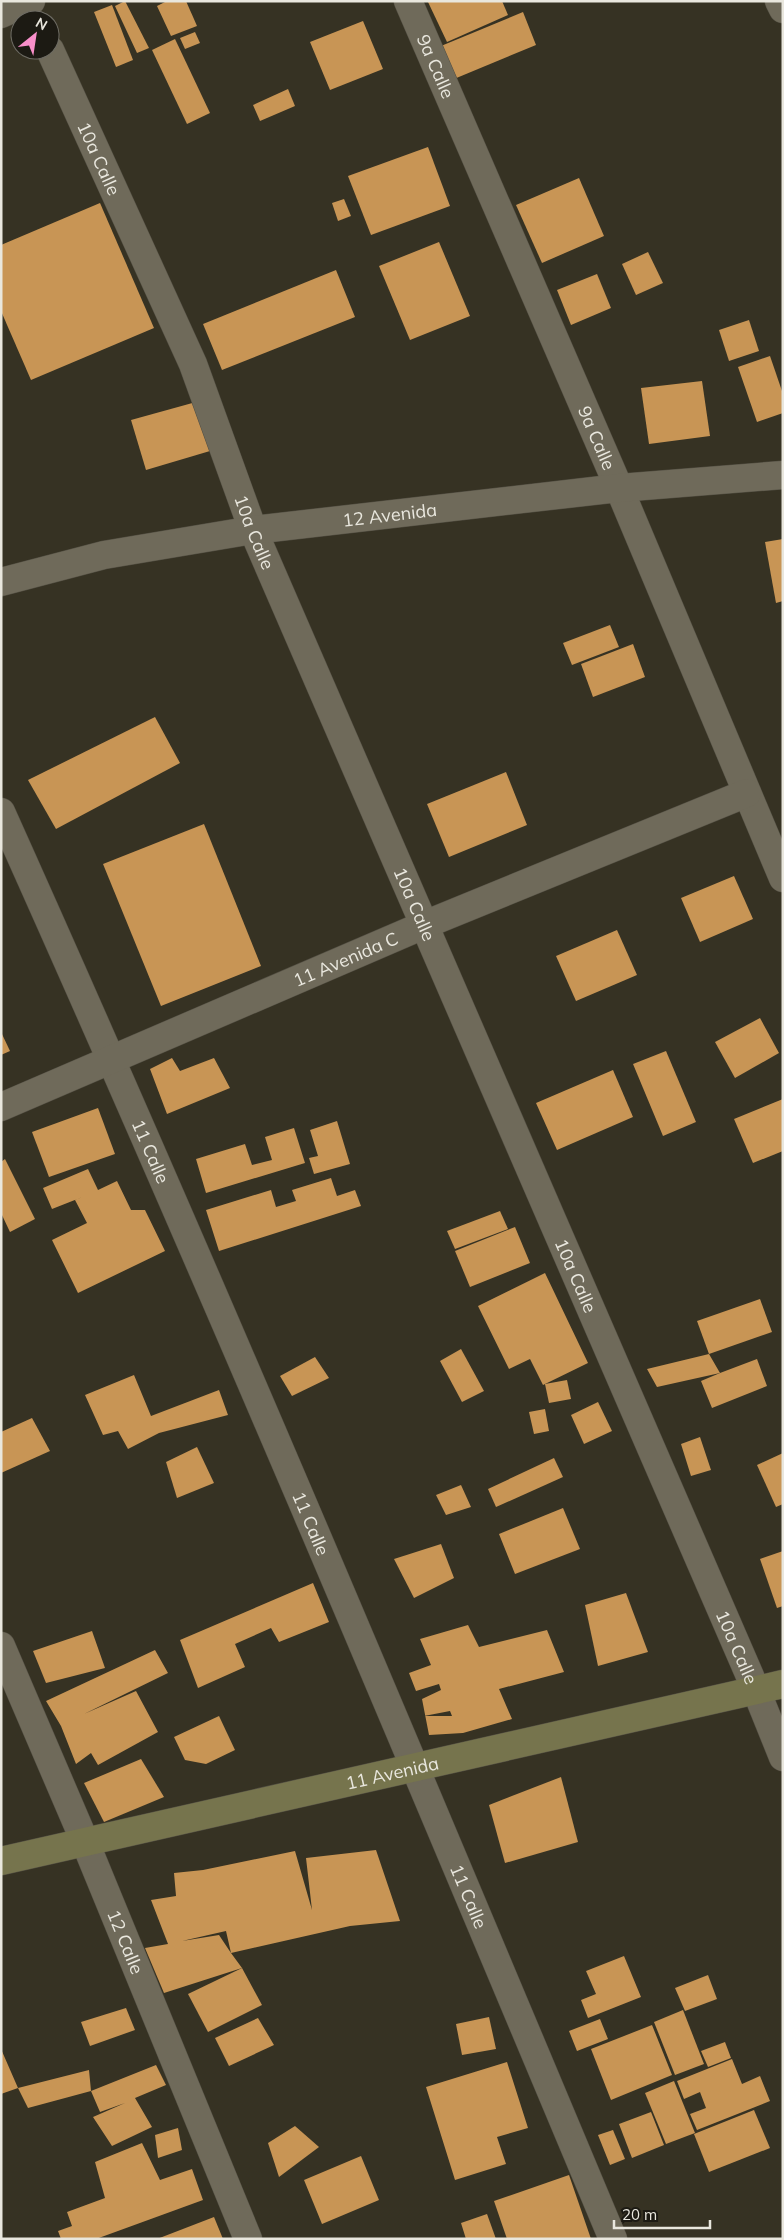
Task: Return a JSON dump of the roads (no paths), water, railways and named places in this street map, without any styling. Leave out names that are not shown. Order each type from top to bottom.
[{"type":"street","name":"9a Calle","points":[[408,1],[619,488],[783,878]]},
{"type":"street","points":[[779,1],[783,9]]},
{"type":"street","points":[[1,14],[31,6]]},
{"type":"street","name":"10a Calle","points":[[55,60],[194,364],[252,530],[756,1690],[783,1757]]},
{"type":"street","name":"12 Avenida","points":[[1,582],[104,554],[252,530],[619,488],[783,475]]},
{"type":"street","name":"11 Avenida C","points":[[1,1108],[424,925],[747,793]]},
{"type":"street","name":"11 Calle","points":[[1,812],[113,1060],[415,1767],[613,2239]]},
{"type":"street","name":"12 Calle","points":[[1,1646],[85,1842],[248,2239]]},
{"type":"street","name":"11 Avenida","points":[[1,1861],[783,1684]]}]
